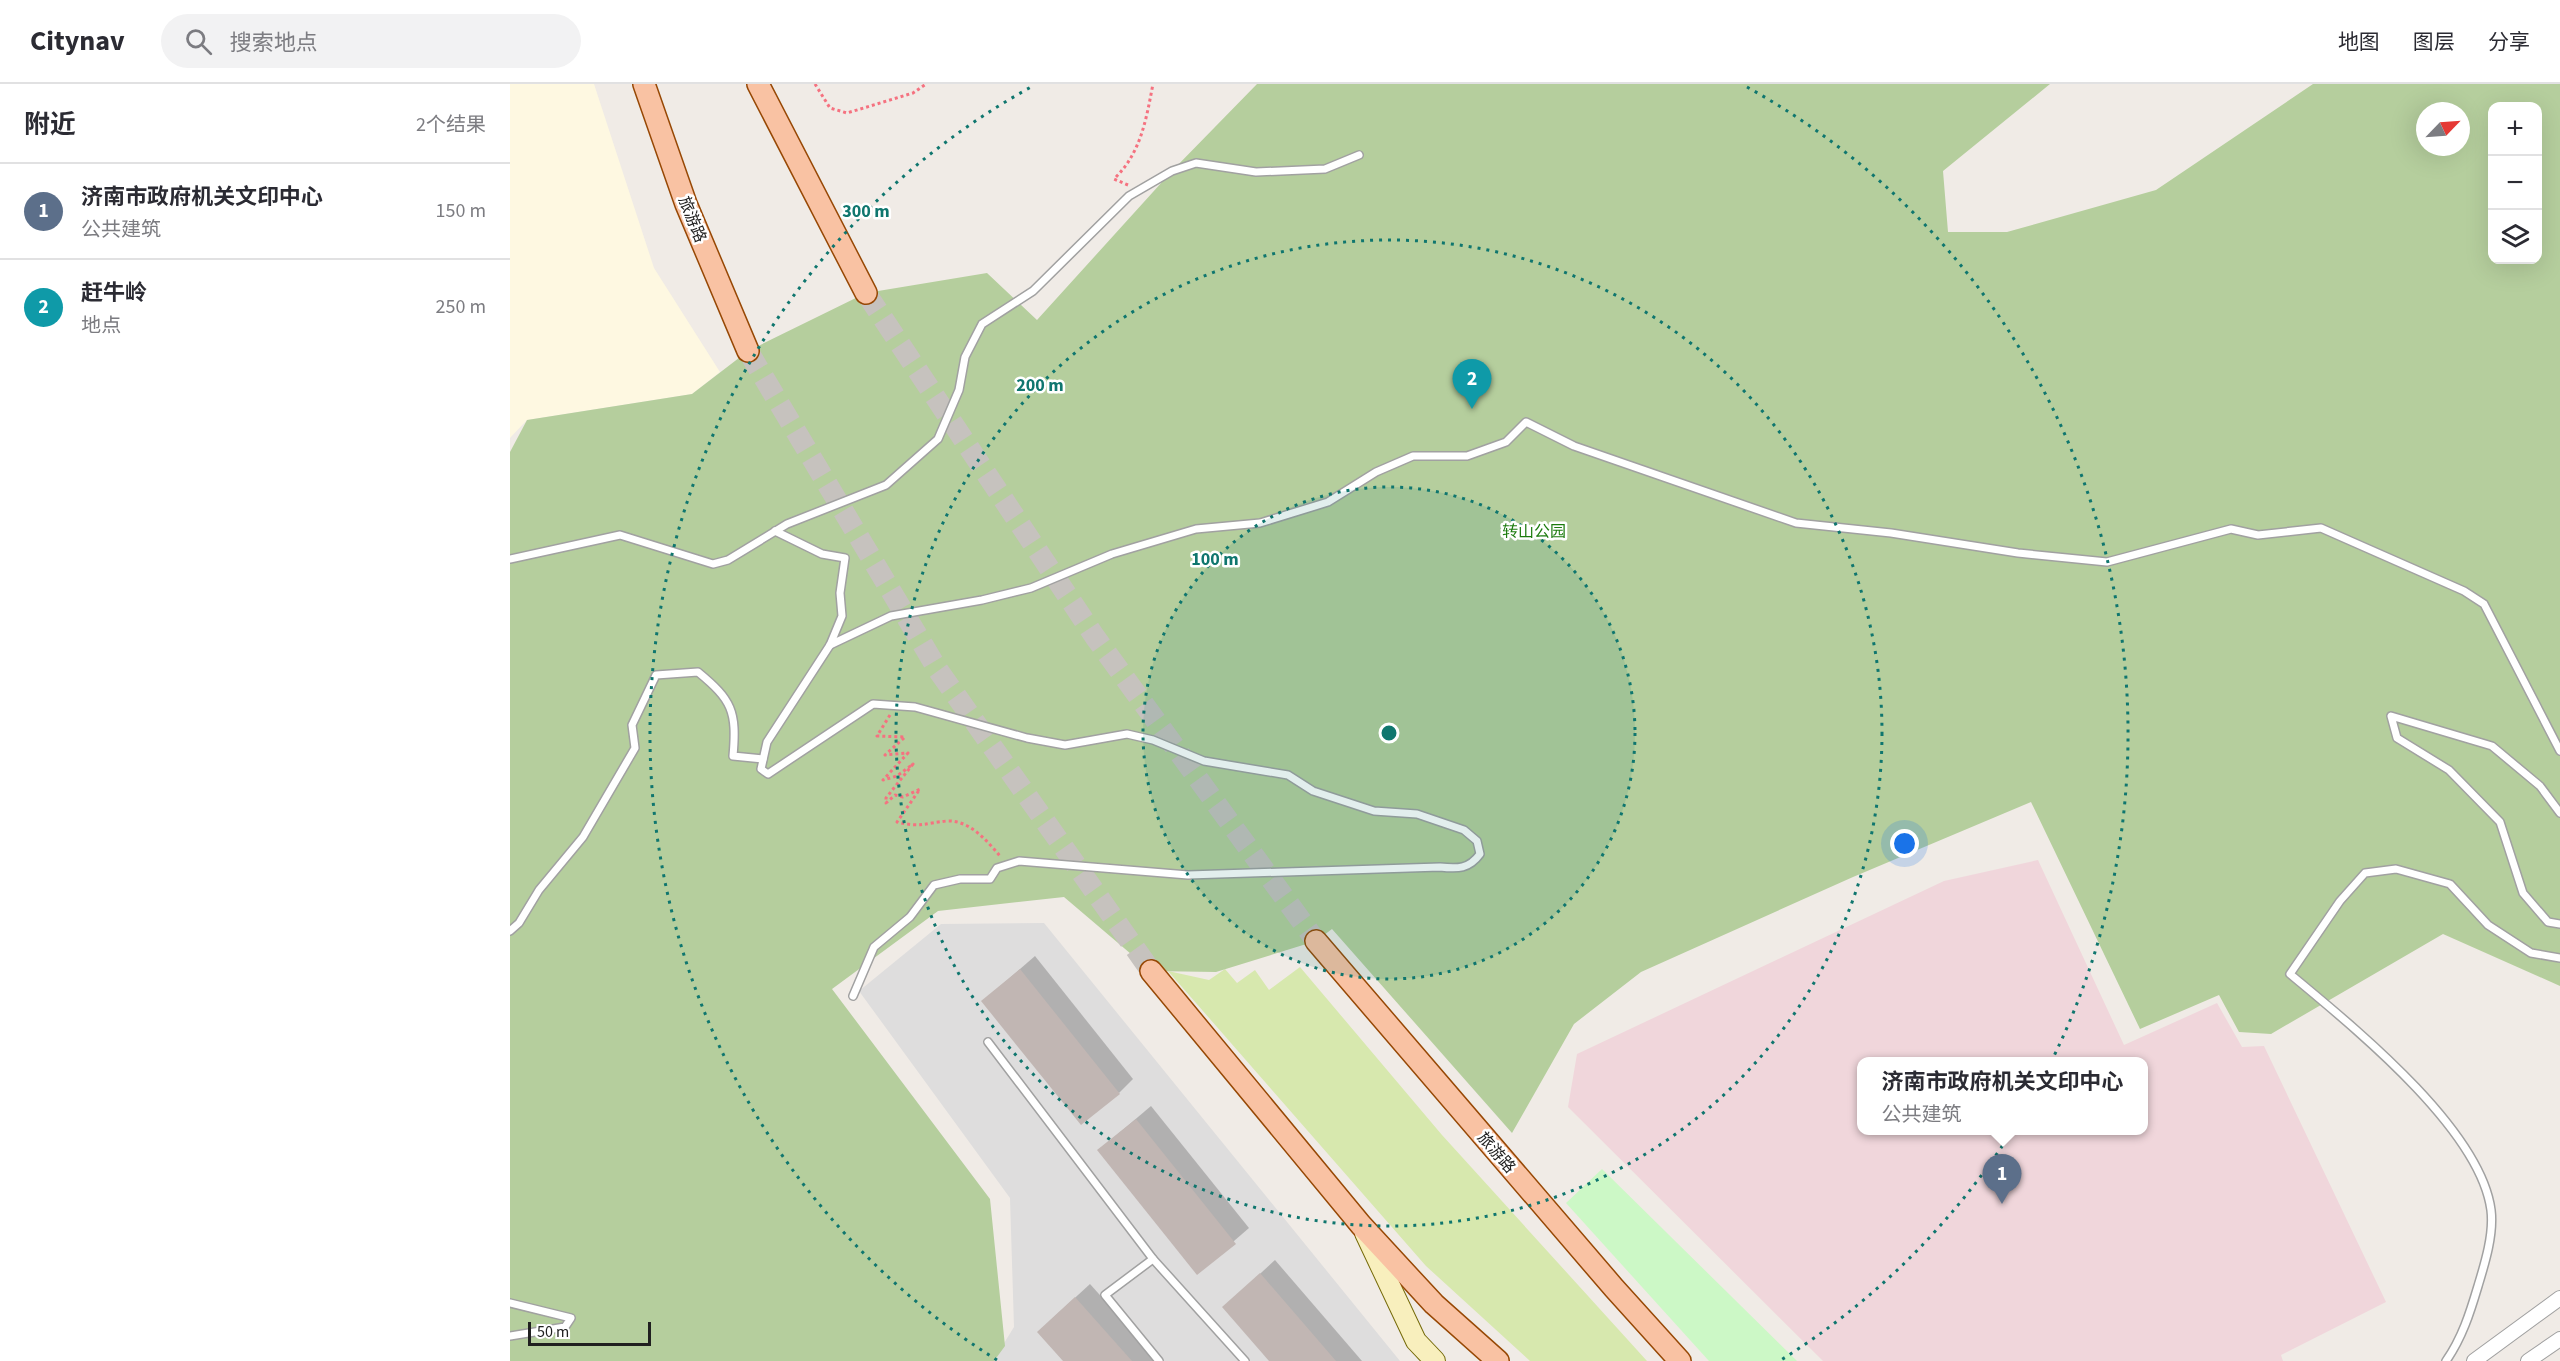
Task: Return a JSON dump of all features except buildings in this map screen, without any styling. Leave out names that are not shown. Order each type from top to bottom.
[{"type":"main road","name":"旅游路","points":[[644,84],[686,204],[747,351]]},
{"type":"main road","points":[[758,84],[867,293]]},
{"type":"main road","name":"旅游路","points":[[1316,941],[1614,1288],[1680,1361]]},
{"type":"main road","points":[[1151,971],[1361,1225],[1434,1304],[1498,1361]]},
{"type":"street","points":[[1361,1225],[1416,1341],[1435,1361]]},
{"type":"street","points":[[2474,1361],[2560,1298]]},
{"type":"street","points":[[2528,1361],[2560,1339]]},
{"type":"lane","points":[[510,559],[620,535],[713,564],[728,560],[776,531],[886,485],[938,439],[959,390],[965,357],[982,324],[1033,291],[1129,196],[1172,171],[1196,163],[1256,172],[1325,169],[1359,155]]},
{"type":"lane","points":[[830,645],[891,616],[982,600],[1031,588],[1112,554],[1196,529],[1260,523],[1328,502],[1376,472],[1413,456],[1467,456],[1506,442],[1526,422],[1574,446],[1796,523],[1891,533],[2018,553],[2107,562],[2231,529],[2259,535],[2321,528],[2464,591],[2484,604],[2560,751]]},
{"type":"lane","points":[[776,531],[822,554],[845,558],[840,593],[842,616],[830,645],[767,742],[761,769],[768,774],[873,704],[915,707],[1027,738],[1065,745],[1127,734],[1153,740],[1204,761],[1288,775],[1313,791],[1374,811],[1417,814],[1464,830],[1477,841],[1480,854],[1473,864],[1457,869],[1440,867],[1328,869],[1188,875],[1019,861],[998,867],[990,879],[960,879],[934,885],[910,917],[874,947],[853,996]]},
{"type":"lane","points":[[510,931],[519,923],[539,890],[583,837],[635,748],[633,726],[656,675],[698,672],[721,690],[736,723],[733,756],[763,759]]},
{"type":"lane","points":[[2560,813],[2540,786],[2492,746],[2391,716],[2397,738],[2449,770],[2500,822],[2523,893],[2548,922],[2560,924]]},
{"type":"lane","points":[[2446,1361],[2459,1342],[2482,1273],[2490,1237],[2491,1211],[2485,1189],[2466,1150],[2441,1115],[2376,1046],[2290,974],[2340,901],[2365,873],[2396,869],[2450,884],[2488,925],[2531,953],[2560,958]]},
{"type":"lane","points":[[988,1042],[1153,1259],[1245,1361]]},
{"type":"lane","points":[[1153,1259],[1105,1295],[1159,1361]]},
{"type":"lane","points":[[510,1303],[571,1317],[566,1327],[510,1336]]},
{"type":"path","points":[[815,84],[830,108],[847,113],[913,93],[926,84]]},
{"type":"path","points":[[1129,196],[1128,183],[1114,179],[1130,164],[1133,152],[1144,133],[1153,84]]},
{"type":"path","points":[[896,706],[877,736],[905,736],[885,755],[908,753],[883,780],[897,776],[913,764],[886,798],[886,803],[895,795],[903,797],[920,789],[897,822],[918,827],[950,821],[981,833],[1007,864]]},
{"type":"shaded area","points":[[510,84],[594,84],[654,268],[720,372],[692,394],[527,420],[510,438]]},
{"type":"shaded area","points":[[2038,860],[2124,1045],[2217,1003],[2242,1047],[2264,1046],[2386,1302],[2281,1355],[2283,1361],[1823,1361],[1568,1107],[1577,1054],[1944,881]]},
{"type":"shaded area","points":[[1044,923],[1400,1361],[993,1361],[1014,1327],[1010,1198],[859,991],[941,924]]},
{"type":"green space","name":"转山公园","points":[[1257,84],[2050,84],[1943,171],[1948,232],[2007,232],[2156,190],[2313,84],[2560,84],[2560,986],[2443,934],[2271,1034],[2239,1032],[2219,995],[2140,1029],[2031,802],[1853,877],[1641,972],[1574,1024],[1512,1133],[1332,929],[1316,941],[1216,972],[1151,971],[1064,897],[938,911],[832,989],[990,1199],[1005,1346],[994,1361],[510,1361],[510,452],[527,420],[692,394],[748,351],[866,293],[987,273],[1037,320],[1172,171]]},
{"type":"green space","points":[[1300,967],[1442,1135],[1647,1361],[1530,1361],[1426,1266],[1168,971],[1209,980],[1225,969],[1237,983],[1255,970],[1269,990]]},
{"type":"green space","points":[[1602,1169],[1797,1361],[1709,1361],[1566,1203]]},
{"type":"tunnel","points":[[866,293],[1095,637],[1316,941]]},
{"type":"tunnel","points":[[748,351],[938,670],[1151,971]]},
{"type":"place","name":"赶牛岭","points":[[1472,409]]},
{"type":"place","name":"济南市政府机关文印中心","points":[[2002,1204]]}]
